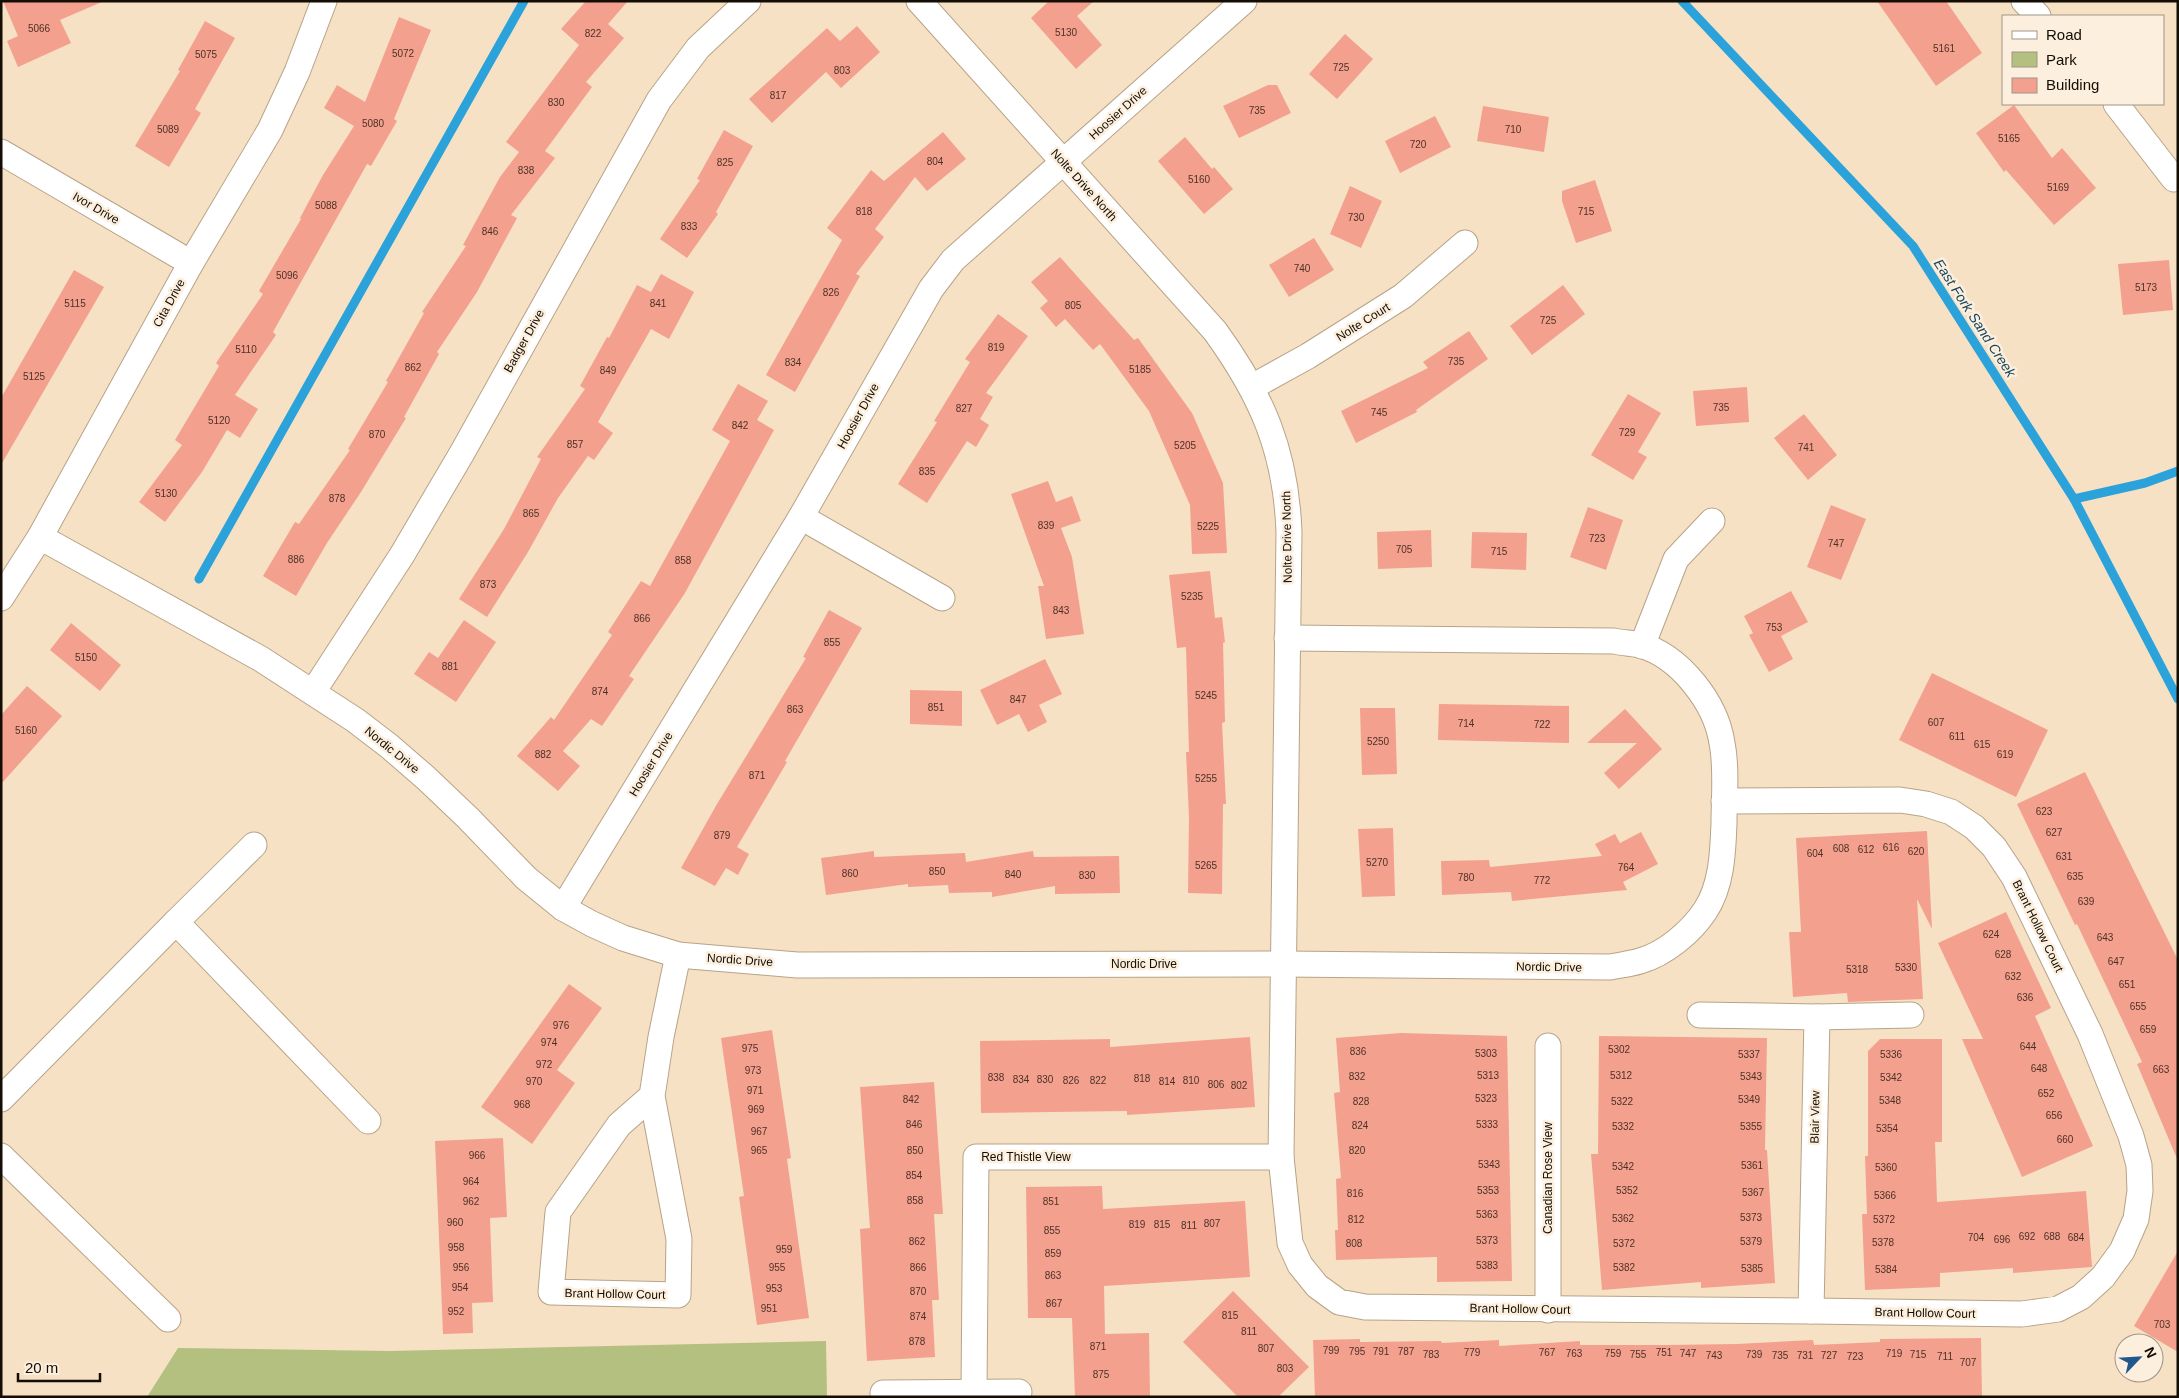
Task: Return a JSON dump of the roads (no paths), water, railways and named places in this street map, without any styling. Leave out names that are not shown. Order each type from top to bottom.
[{"type":"street","name":"Cita Drive","points":[[1,598],[40,537],[191,263],[270,130],[297,72],[324,1]]},
{"type":"street","name":"Badger Drive","points":[[313,692],[412,538],[659,100],[698,48],[748,1]]},
{"type":"street","name":"Nolte Drive North","points":[[919,1],[1215,331],[1235,358],[1252,387],[1270,426],[1281,460],[1288,498],[1282,964]]},
{"type":"street","name":"Hoosier Drive","points":[[563,908],[801,517],[931,288],[954,260],[1244,1]]},
{"type":"street","points":[[2024,1],[2037,15]]},
{"type":"street","points":[[2117,105],[2174,179],[2178,177]]},
{"type":"street","name":"Ivor Drive","points":[[1,152],[191,263]]},
{"type":"street","name":"Nolte Court","points":[[1252,387],[1308,356],[1403,296],[1465,243]]},
{"type":"street","points":[[801,517],[942,598]]},
{"type":"street","points":[[1642,646],[1676,559],[1712,521]]},
{"type":"street","name":"Nordic Drive","points":[[40,537],[260,659],[313,692],[390,746],[468,818],[526,878],[563,908],[623,938],[678,956],[798,964],[1282,964],[1610,967],[1641,961],[1666,948],[1686,933],[1706,910],[1716,883],[1723,854],[1722,743],[1715,717],[1703,694],[1687,675],[1667,659],[1642,646],[1614,641],[1287,638]]},
{"type":"street","name":"Brant Hollow Court","points":[[1282,964],[1281,1157],[1290,1243],[1300,1265],[1316,1286],[1339,1302],[1365,1308],[2022,1314],[2058,1309],[2081,1297],[2103,1277],[2122,1251],[2136,1220],[2140,1191],[2139,1166],[2131,1136],[2086,1025],[2014,877],[1994,847],[1974,827],[1951,812],[1926,804],[1900,800],[1724,801]]},
{"type":"street","points":[[1,1099],[254,845]]},
{"type":"street","points":[[176,922],[368,1121]]},
{"type":"street","name":"Brant Hollow Court","points":[[652,1096],[619,1125],[558,1212],[551,1292],[678,1295],[679,1239],[652,1096],[661,1037],[678,956]]},
{"type":"street","points":[[1700,1015],[1817,1017],[1911,1015]]},
{"type":"street","name":"Blair View","points":[[1811,1311],[1817,1017]]},
{"type":"street","name":"Canadian Rose View","points":[[1548,1046],[1548,1310]]},
{"type":"street","points":[[1,1156],[168,1319]]},
{"type":"street","name":"Red Thistle View","points":[[974,1391],[976,1157],[1281,1157]]},
{"type":"street","points":[[883,1393],[1019,1392]]},
{"type":"waterway","points":[[199,579],[524,1]]},
{"type":"waterway","name":"East Fork Sand Creek","points":[[1682,1],[1913,246],[2074,499],[2178,699]]},
{"type":"waterway","points":[[2074,499],[2145,483],[2178,471]]}]
